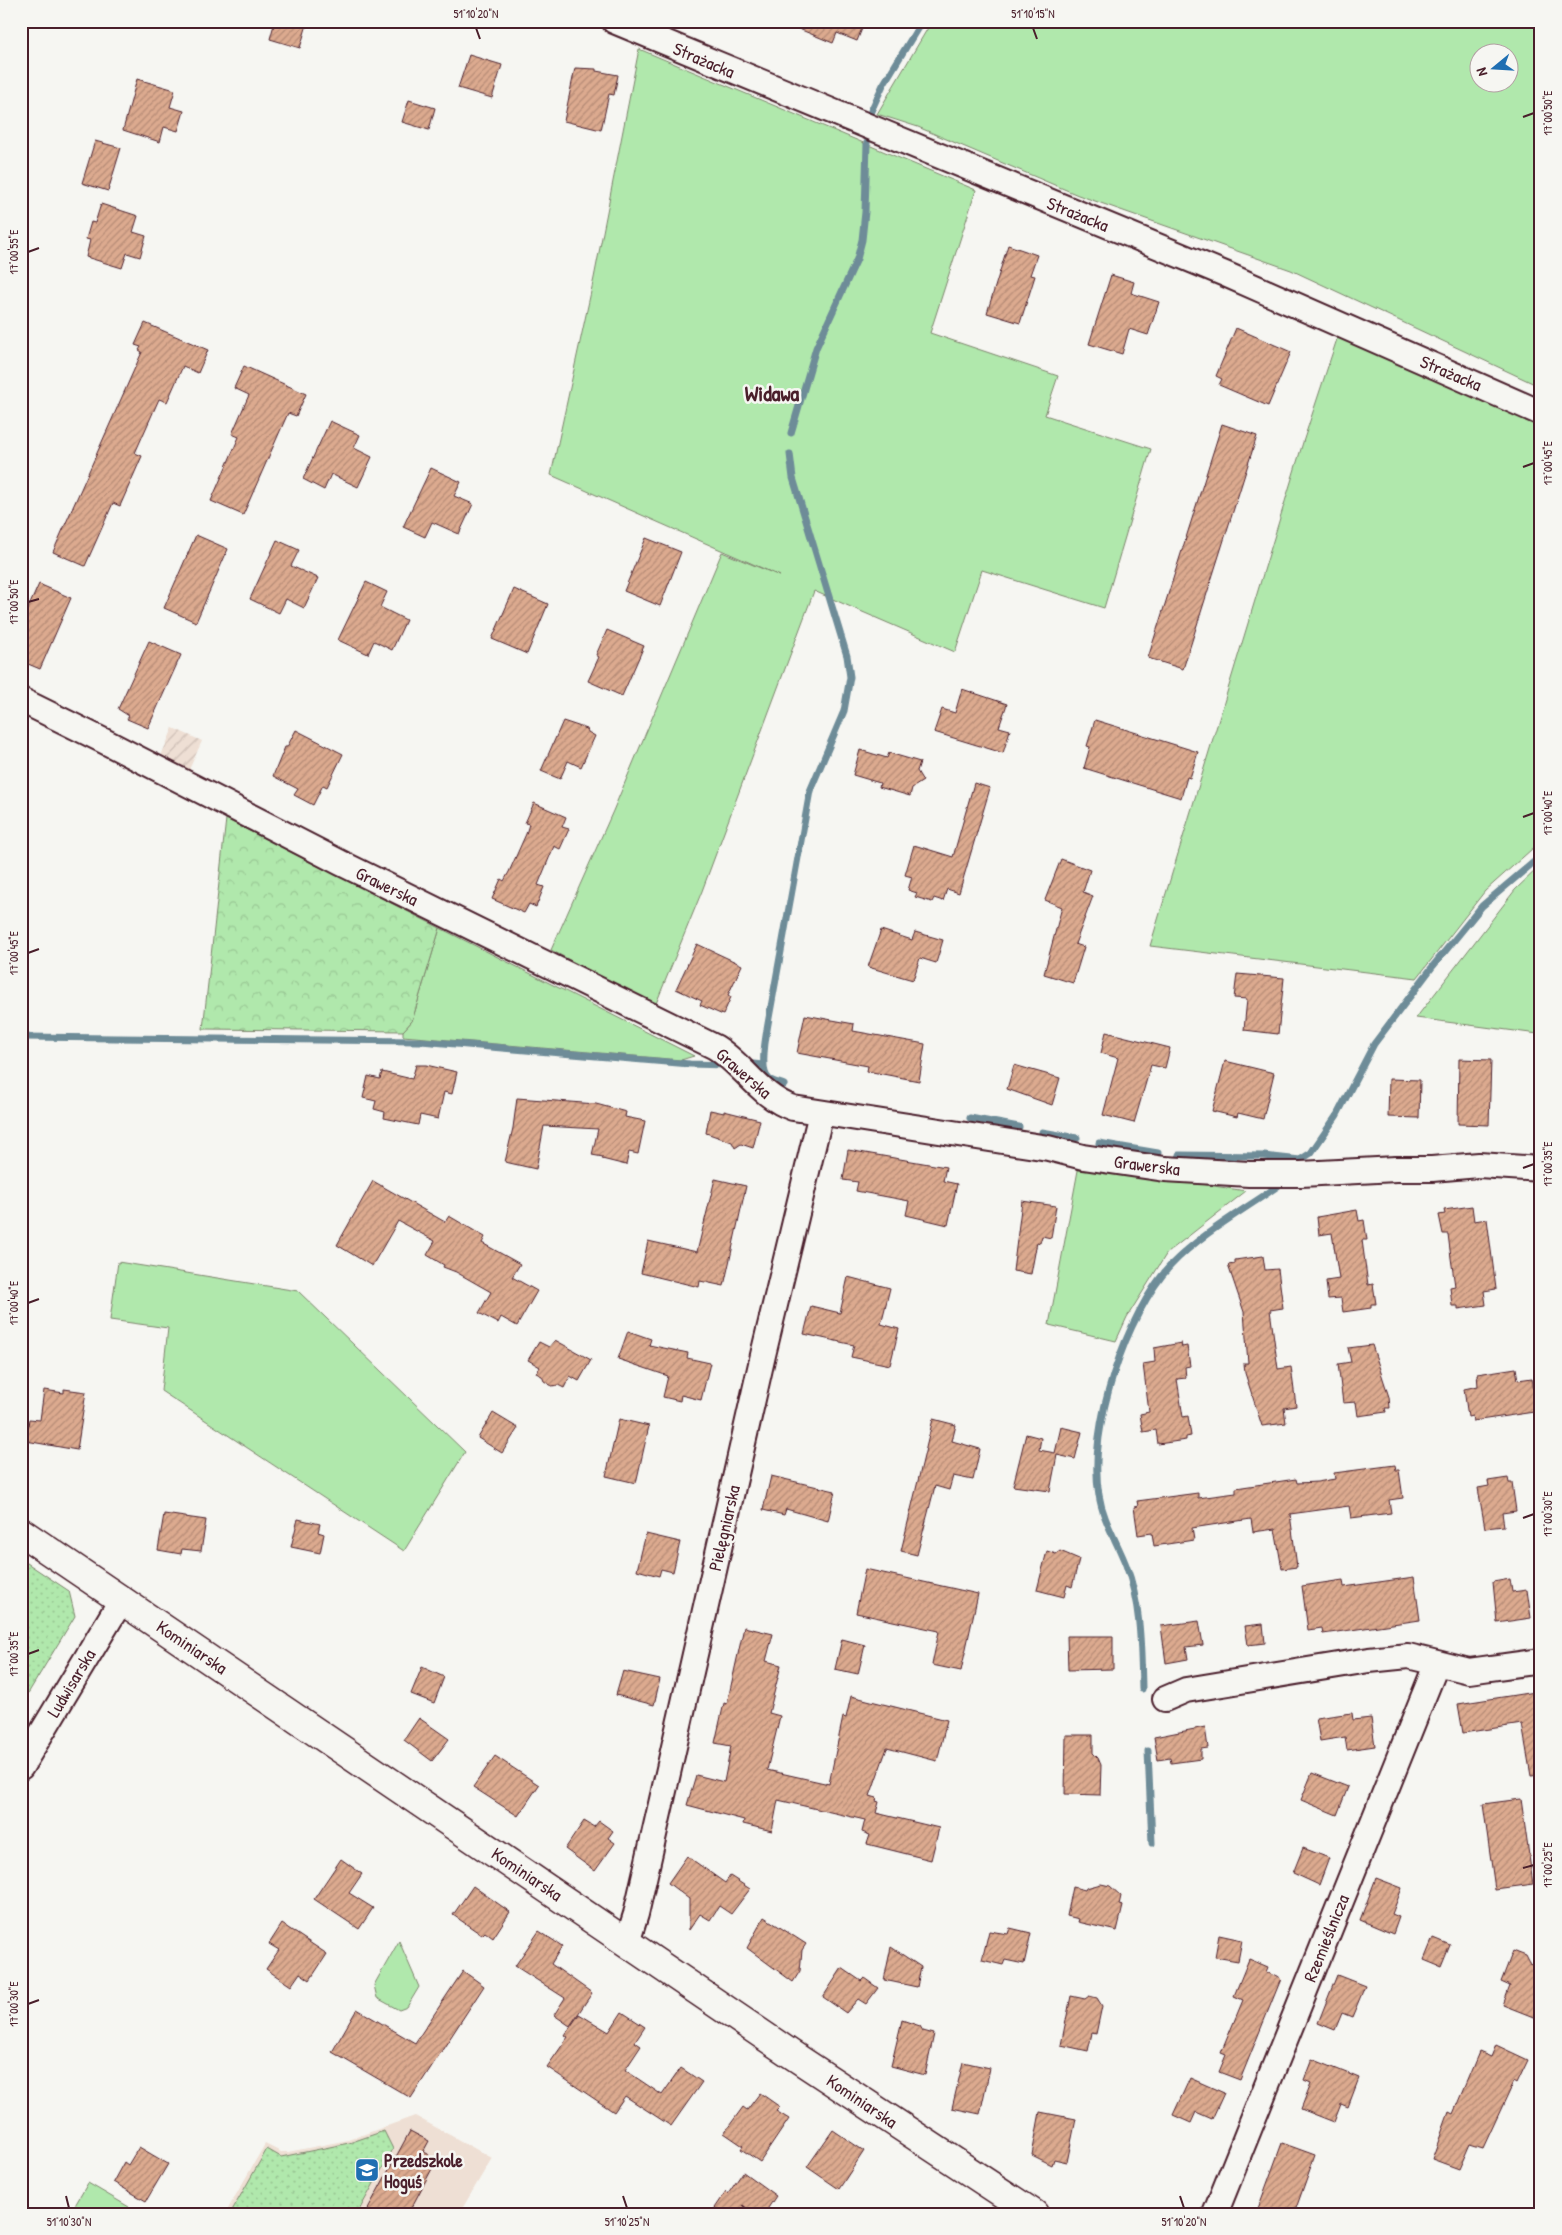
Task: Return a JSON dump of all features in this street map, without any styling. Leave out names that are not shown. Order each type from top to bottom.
[{"type":"street","name":"Strażacka","points":[[614,21],[1224,274],[1541,413]]},
{"type":"street","name":"Grawerska","points":[[21,700],[340,864],[715,1047],[730,1056],[774,1100],[793,1108],[1048,1148],[1083,1157],[1165,1169],[1249,1174],[1432,1170],[1479,1165],[1541,1169]]},
{"type":"street","name":"Pielęgniarska","points":[[627,1943],[638,1905],[820,1113]]},
{"type":"street","name":"Kominiarska","points":[[21,1532],[627,1943],[1034,2214]]},
{"type":"street","name":"Ludwisarska","points":[[21,1767],[122,1599]]},
{"type":"street","points":[[1165,1699],[1186,1690],[1369,1660],[1408,1656],[1469,1671],[1541,1661]]},
{"type":"street","name":"Rzemieślnicza","points":[[1216,2214],[1437,1663]]},
{"type":"shaded area","points":[[173,728],[202,741],[188,772],[160,758]]},
{"type":"shaded area","name":"Przedszkole Hoguś","points":[[415,2116],[492,2158],[459,2214],[225,2214],[265,2144],[281,2152],[288,2152],[348,2140]]},
{"type":"green space","points":[[932,21],[1541,21],[1541,387],[1291,270],[1078,195],[918,127],[877,114]]},
{"type":"green space","points":[[639,49],[976,190],[930,333],[1058,376],[1045,415],[1151,449],[1104,608],[982,570],[955,652],[814,591],[702,891],[655,1006],[551,950],[613,811],[722,552],[780,576],[551,475],[594,278]]},
{"type":"green space","points":[[1338,336],[1541,425],[1541,841],[1485,891],[1417,978],[1150,946],[1304,439]]},
{"type":"green space","points":[[226,819],[440,928],[412,1021],[403,1031],[203,1029]]},
{"type":"green space","points":[[1541,865],[1541,1036],[1538,1034],[1416,1018],[1515,890]]},
{"type":"green space","points":[[440,928],[694,1056],[681,1060],[403,1036],[403,1031],[412,1021]]},
{"type":"green space","points":[[1079,1165],[1246,1191],[1167,1253],[1127,1317],[1116,1341],[1049,1325]]},
{"type":"green space","points":[[118,1262],[298,1291],[465,1452],[404,1551],[161,1391],[168,1328],[110,1320]]},
{"type":"green space","points":[[21,1559],[69,1591],[75,1616],[21,1705]]},
{"type":"green space","points":[[399,1941],[419,1987],[407,2007],[399,2010],[377,1998],[374,1985]]},
{"type":"green space","points":[[384,2131],[393,2149],[357,2214],[230,2214],[267,2149],[281,2157],[349,2143]]},
{"type":"green space","points":[[88,2183],[141,2214],[70,2214]]},
{"type":"building","points":[[275,21],[308,21],[300,48],[270,39]]},
{"type":"building","points":[[865,21],[857,41],[837,33],[833,43],[782,22]]},
{"type":"building","points":[[469,55],[502,65],[492,98],[458,88]]},
{"type":"building","points":[[575,68],[596,69],[596,71],[618,75],[614,95],[609,94],[601,130],[564,121]]},
{"type":"building","points":[[137,79],[175,90],[170,107],[184,111],[178,131],[164,127],[160,142],[123,130]]},
{"type":"building","points":[[409,100],[435,108],[429,130],[402,122]]},
{"type":"building","points":[[95,141],[121,148],[108,191],[82,183]]},
{"type":"building","points":[[101,204],[138,216],[133,232],[146,236],[140,257],[127,253],[122,268],[86,257],[90,240],[86,239],[91,222],[95,223]]},
{"type":"building","points":[[1008,245],[1037,255],[1030,275],[1035,276],[1020,323],[987,313]]},
{"type":"building","points":[[1111,275],[1134,282],[1131,293],[1159,302],[1148,335],[1129,329],[1122,354],[1089,344]]},
{"type":"building","points":[[145,323],[208,350],[198,373],[183,366],[167,402],[159,399],[135,453],[142,456],[120,506],[113,503],[85,566],[53,552],[142,352],[139,350],[141,347],[135,345]]},
{"type":"building","points":[[1236,328],[1291,352],[1268,406],[1219,385],[1222,379],[1216,376]]},
{"type":"building","points":[[244,366],[306,394],[296,416],[288,413],[243,515],[211,501],[239,437],[232,434],[249,395],[234,388]]},
{"type":"building","points":[[330,421],[360,435],[354,448],[372,457],[358,487],[331,474],[324,490],[303,479]]},
{"type":"building","points":[[1222,424],[1257,436],[1183,669],[1148,658]]},
{"type":"building","points":[[431,468],[461,482],[454,496],[473,504],[459,534],[432,522],[425,537],[403,527]]},
{"type":"building","points":[[196,535],[228,549],[196,622],[164,608]]},
{"type":"building","points":[[646,538],[681,552],[660,606],[624,591]]},
{"type":"building","points":[[277,540],[299,550],[291,566],[318,578],[304,608],[286,599],[279,613],[250,599]]},
{"type":"building","points":[[366,582],[387,592],[380,607],[406,620],[392,650],[374,641],[368,654],[338,640]]},
{"type":"building","points":[[39,584],[71,598],[40,669],[21,661],[21,624]]},
{"type":"building","points":[[514,589],[548,604],[527,654],[492,639]]},
{"type":"building","points":[[607,630],[644,646],[622,696],[588,681],[599,657],[596,655]]},
{"type":"building","points":[[149,641],[181,655],[148,728],[127,719],[129,716],[118,709]]},
{"type":"building","points":[[962,689],[1007,704],[999,727],[1010,730],[1003,753],[934,732],[942,709],[955,713]]},
{"type":"building","points":[[1095,720],[1198,752],[1190,778],[1187,777],[1181,798],[1084,768],[1090,747],[1087,746]]},
{"type":"building","points":[[563,721],[587,729],[588,732],[595,736],[581,767],[568,761],[560,779],[541,771]]},
{"type":"building","points":[[296,730],[343,754],[327,787],[323,785],[313,805],[294,795],[298,789],[273,776],[285,747],[287,747]]},
{"type":"building","points":[[860,750],[887,758],[889,753],[920,762],[917,771],[923,781],[912,788],[910,796],[879,787],[880,783],[853,775]]},
{"type":"building","points":[[974,783],[990,788],[959,893],[947,889],[943,901],[934,898],[932,902],[915,897],[917,893],[908,890],[912,877],[905,875],[914,845],[953,857]]},
{"type":"building","points":[[534,803],[566,817],[562,827],[569,829],[560,849],[554,846],[538,885],[544,887],[536,907],[529,904],[524,913],[492,899],[501,879],[504,881],[509,872],[526,834],[529,824],[525,823]]},
{"type":"building","points":[[1061,859],[1090,870],[1083,892],[1093,896],[1075,944],[1084,947],[1073,983],[1044,974],[1062,907],[1045,900]]},
{"type":"building","points":[[881,930],[912,940],[915,932],[943,940],[936,963],[920,958],[913,980],[868,967]]},
{"type":"building","points":[[697,944],[742,965],[728,995],[731,997],[723,1015],[700,1005],[702,1001],[676,989]]},
{"type":"building","points":[[1237,974],[1284,978],[1278,1034],[1244,1030],[1247,999],[1234,998]]},
{"type":"building","points":[[805,1015],[854,1024],[853,1031],[925,1044],[919,1081],[867,1071],[868,1066],[797,1053]]},
{"type":"building","points":[[1106,1032],[1170,1048],[1165,1068],[1151,1065],[1134,1123],[1103,1115],[1118,1058],[1101,1053]]},
{"type":"building","points":[[1459,1059],[1491,1060],[1489,1125],[1458,1124]]},
{"type":"building","points":[[1225,1061],[1274,1073],[1263,1119],[1238,1113],[1237,1117],[1212,1111]]},
{"type":"building","points":[[416,1065],[426,1065],[457,1072],[452,1094],[444,1092],[438,1119],[420,1115],[418,1125],[384,1118],[385,1112],[374,1109],[376,1101],[363,1098],[368,1076],[380,1079],[382,1072],[412,1079]]},
{"type":"building","points":[[1014,1065],[1060,1078],[1052,1105],[1007,1089]]},
{"type":"building","points":[[1389,1079],[1420,1080],[1419,1118],[1388,1117]]},
{"type":"building","points":[[517,1098],[596,1104],[626,1112],[625,1117],[645,1121],[638,1154],[629,1152],[626,1165],[602,1159],[603,1157],[592,1155],[598,1129],[544,1126],[536,1169],[505,1162],[513,1128]]},
{"type":"building","points":[[710,1110],[724,1113],[724,1111],[760,1120],[753,1148],[741,1144],[735,1148],[732,1142],[706,1133]]},
{"type":"building","points":[[848,1150],[946,1167],[943,1181],[957,1184],[948,1225],[906,1215],[909,1201],[856,1191],[858,1182],[843,1180]]},
{"type":"building","points":[[715,1179],[746,1186],[724,1286],[700,1281],[699,1287],[641,1273],[648,1241],[697,1252]]},
{"type":"building","points":[[373,1181],[445,1222],[449,1216],[485,1237],[482,1243],[520,1264],[512,1277],[537,1291],[517,1326],[501,1317],[498,1323],[479,1313],[491,1292],[456,1272],[443,1267],[444,1265],[427,1255],[435,1241],[398,1221],[372,1266],[337,1245]]},
{"type":"building","points":[[1022,1201],[1056,1206],[1051,1238],[1042,1236],[1040,1243],[1037,1242],[1031,1274],[1013,1271]]},
{"type":"building","points":[[1472,1206],[1474,1221],[1487,1219],[1496,1289],[1484,1291],[1486,1305],[1458,1309],[1458,1306],[1452,1306],[1450,1287],[1455,1286],[1448,1234],[1443,1234],[1439,1215],[1445,1214],[1444,1210]]},
{"type":"building","points":[[1357,1210],[1359,1221],[1364,1220],[1367,1240],[1362,1240],[1368,1285],[1373,1284],[1376,1304],[1371,1304],[1371,1308],[1343,1312],[1341,1298],[1328,1299],[1326,1281],[1339,1279],[1332,1233],[1319,1235],[1317,1217]]},
{"type":"building","points":[[1263,1256],[1265,1270],[1278,1269],[1283,1308],[1270,1310],[1278,1369],[1291,1367],[1296,1406],[1284,1408],[1286,1423],[1262,1426],[1245,1373],[1244,1363],[1248,1363],[1244,1312],[1228,1265],[1235,1264],[1235,1260]]},
{"type":"building","points":[[848,1277],[890,1288],[881,1324],[899,1329],[890,1365],[851,1357],[854,1345],[804,1334],[811,1306],[840,1313]]},
{"type":"building","points":[[628,1331],[651,1339],[649,1345],[688,1353],[687,1358],[710,1363],[701,1400],[681,1395],[680,1401],[663,1397],[668,1376],[618,1359]]},
{"type":"building","points":[[555,1340],[591,1360],[579,1381],[570,1376],[564,1388],[558,1385],[552,1386],[544,1381],[542,1376],[536,1373],[540,1367],[528,1360],[539,1342],[549,1347]]},
{"type":"building","points":[[1181,1343],[1182,1347],[1187,1346],[1190,1366],[1185,1367],[1186,1378],[1177,1379],[1183,1417],[1188,1416],[1191,1436],[1186,1437],[1186,1440],[1158,1444],[1156,1430],[1143,1432],[1140,1414],[1149,1412],[1143,1364],[1155,1362],[1154,1348]]},
{"type":"building","points":[[1372,1345],[1389,1397],[1390,1408],[1385,1408],[1386,1412],[1358,1416],[1356,1402],[1343,1403],[1338,1364],[1351,1362],[1348,1348]]},
{"type":"building","points":[[1516,1368],[1518,1380],[1532,1378],[1536,1407],[1533,1407],[1534,1412],[1473,1421],[1472,1416],[1468,1417],[1464,1389],[1478,1386],[1477,1374]]},
{"type":"building","points":[[64,1389],[86,1392],[77,1450],[26,1441],[29,1419],[40,1420],[44,1390],[64,1393]]},
{"type":"building","points":[[493,1413],[518,1428],[502,1453],[478,1438]]},
{"type":"building","points":[[619,1419],[649,1426],[636,1483],[606,1476]]},
{"type":"building","points":[[933,1419],[956,1425],[952,1441],[980,1449],[973,1480],[953,1476],[949,1490],[935,1486],[917,1555],[901,1551]]},
{"type":"building","points":[[1061,1427],[1082,1432],[1075,1459],[1057,1455],[1050,1491],[1013,1486],[1026,1434],[1041,1438],[1039,1450],[1055,1453]]},
{"type":"building","points":[[1395,1465],[1396,1470],[1399,1470],[1403,1498],[1389,1500],[1391,1513],[1351,1518],[1349,1506],[1290,1514],[1297,1567],[1282,1569],[1275,1529],[1253,1532],[1251,1519],[1192,1528],[1194,1540],[1154,1546],[1152,1533],[1138,1535],[1134,1507],[1138,1506],[1137,1501],[1198,1493],[1198,1498],[1236,1493],[1236,1488],[1296,1479],[1297,1483],[1317,1482],[1335,1479],[1334,1473]]},
{"type":"building","points":[[771,1476],[835,1491],[828,1521],[786,1509],[784,1515],[763,1510]]},
{"type":"building","points":[[1508,1478],[1509,1483],[1512,1483],[1516,1511],[1502,1513],[1504,1526],[1485,1528],[1478,1488],[1489,1486],[1488,1481]]},
{"type":"building","points":[[164,1514],[206,1520],[201,1551],[182,1549],[181,1554],[158,1550]]},
{"type":"building","points":[[298,1519],[320,1524],[318,1532],[324,1534],[320,1553],[291,1547]]},
{"type":"building","points":[[646,1534],[680,1542],[673,1572],[661,1569],[659,1576],[637,1570]]},
{"type":"building","points":[[1047,1551],[1056,1554],[1060,1551],[1079,1559],[1072,1587],[1067,1585],[1064,1597],[1037,1590]]},
{"type":"building","points":[[865,1569],[978,1594],[961,1671],[932,1665],[939,1631],[856,1613]]},
{"type":"building","points":[[1414,1577],[1420,1620],[1323,1634],[1322,1628],[1308,1630],[1302,1586],[1343,1580],[1344,1587]]},
{"type":"building","points":[[1510,1579],[1512,1592],[1527,1590],[1531,1618],[1497,1623],[1493,1582]]},
{"type":"building","points":[[1199,1621],[1203,1645],[1186,1647],[1188,1659],[1166,1663],[1161,1626]]},
{"type":"building","points":[[1263,1624],[1265,1643],[1248,1645],[1245,1626]]},
{"type":"building","points":[[744,1627],[773,1634],[766,1661],[781,1665],[769,1713],[780,1716],[767,1770],[829,1784],[843,1717],[846,1718],[851,1696],[947,1720],[937,1761],[887,1748],[870,1796],[877,1798],[876,1801],[879,1802],[876,1813],[939,1828],[931,1860],[867,1844],[870,1835],[862,1832],[865,1820],[778,1800],[772,1831],[743,1824],[744,1820],[687,1805],[696,1775],[724,1782],[731,1746],[715,1743],[724,1703],[727,1704]]},
{"type":"building","points":[[1067,1636],[1113,1636],[1113,1669],[1068,1670]]},
{"type":"building","points":[[842,1639],[865,1645],[858,1674],[835,1669]]},
{"type":"building","points":[[422,1667],[444,1677],[434,1703],[411,1694]]},
{"type":"building","points":[[623,1671],[660,1679],[654,1705],[616,1695]]},
{"type":"building","points":[[1541,1691],[1541,1775],[1531,1776],[1522,1724],[1463,1733],[1458,1704]]},
{"type":"building","points":[[1352,1713],[1353,1720],[1371,1718],[1375,1746],[1347,1750],[1345,1737],[1320,1741],[1316,1718]]},
{"type":"building","points":[[419,1718],[449,1739],[432,1761],[404,1740]]},
{"type":"building","points":[[1205,1727],[1208,1748],[1201,1749],[1201,1759],[1171,1763],[1170,1758],[1158,1760],[1154,1737]]},
{"type":"building","points":[[1066,1735],[1093,1735],[1093,1753],[1101,1765],[1100,1795],[1065,1794]]},
{"type":"building","points":[[495,1756],[539,1785],[518,1816],[473,1787]]},
{"type":"building","points":[[1312,1773],[1348,1787],[1337,1815],[1301,1800]]},
{"type":"building","points":[[1521,1799],[1533,1884],[1495,1889],[1483,1804]]},
{"type":"building","points":[[584,1821],[594,1827],[599,1821],[613,1831],[608,1838],[615,1843],[595,1871],[565,1849]]},
{"type":"building","points":[[1303,1848],[1329,1858],[1319,1885],[1293,1873]]},
{"type":"building","points":[[687,1856],[725,1883],[730,1876],[750,1889],[731,1914],[719,1906],[710,1920],[700,1914],[689,1930],[689,1899],[668,1883]]},
{"type":"building","points":[[341,1859],[362,1874],[349,1893],[373,1908],[359,1929],[314,1899]]},
{"type":"building","points":[[1376,1878],[1402,1888],[1392,1914],[1399,1917],[1393,1934],[1360,1920]]},
{"type":"building","points":[[1101,1884],[1110,1886],[1121,1896],[1119,1905],[1123,1906],[1117,1931],[1078,1922],[1079,1919],[1067,1916],[1073,1887],[1085,1890],[1086,1888]]},
{"type":"building","points":[[473,1886],[510,1912],[493,1938],[485,1932],[482,1935],[453,1915]]},
{"type":"building","points":[[764,1917],[806,1944],[802,1950],[800,1971],[793,1982],[747,1948]]},
{"type":"building","points":[[282,1924],[327,1954],[310,1980],[300,1973],[291,1986],[266,1969],[279,1950],[269,1944]]},
{"type":"building","points":[[1010,1928],[1031,1933],[1024,1964],[1005,1960],[1003,1965],[982,1960],[989,1931],[1008,1934]]},
{"type":"building","points":[[539,1931],[562,1946],[551,1964],[592,1993],[570,2026],[554,2015],[565,1998],[515,1966]]},
{"type":"building","points":[[1219,1935],[1242,1940],[1238,1961],[1215,1957]]},
{"type":"building","points":[[1433,1938],[1450,1945],[1441,1967],[1424,1960]]},
{"type":"building","points":[[891,1947],[921,1967],[917,1987],[884,1980]]},
{"type":"building","points":[[1513,1951],[1526,1956],[1530,1964],[1541,1968],[1541,2020],[1503,2005],[1510,1986],[1501,1982]]},
{"type":"building","points":[[1249,1959],[1268,1967],[1266,1972],[1281,1979],[1240,2080],[1219,2072],[1226,2055],[1221,2053],[1243,2000],[1234,1996]]},
{"type":"building","points":[[842,1968],[861,1981],[864,1978],[878,1988],[866,2004],[858,1999],[846,2013],[823,1997]]},
{"type":"building","points":[[463,1971],[484,1986],[411,2098],[332,2052],[357,2009],[415,2043]]},
{"type":"building","points":[[1337,1975],[1365,1986],[1352,2017],[1342,2013],[1335,2030],[1318,2023]]},
{"type":"building","points":[[1071,1996],[1085,1999],[1089,1996],[1097,1998],[1102,2006],[1096,2034],[1092,2033],[1088,2051],[1061,2045]]},
{"type":"building","points":[[622,2012],[645,2027],[635,2042],[641,2046],[625,2070],[662,2095],[681,2068],[702,2082],[671,2126],[625,2096],[614,2112],[547,2067],[568,2037],[565,2035],[579,2014],[609,2032]]},
{"type":"building","points":[[902,2020],[920,2026],[923,2031],[934,2034],[925,2075],[891,2066]]},
{"type":"building","points":[[1496,2045],[1528,2060],[1517,2083],[1514,2081],[1483,2148],[1470,2144],[1459,2169],[1432,2159],[1449,2112],[1453,2114],[1479,2052],[1491,2057]]},
{"type":"building","points":[[1312,2059],[1359,2078],[1348,2107],[1341,2104],[1334,2122],[1301,2109],[1311,2083],[1304,2080]]},
{"type":"building","points":[[963,2062],[990,2068],[980,2114],[952,2108]]},
{"type":"building","points":[[1190,2078],[1224,2093],[1212,2119],[1196,2112],[1191,2123],[1173,2115]]},
{"type":"building","points":[[760,2093],[780,2107],[776,2111],[789,2119],[760,2162],[741,2149],[743,2146],[724,2133],[743,2107],[747,2110]]},
{"type":"building","points":[[1040,2112],[1076,2119],[1067,2162],[1054,2159],[1052,2165],[1032,2155]]},
{"type":"building","points":[[833,2130],[864,2151],[839,2189],[807,2167]]},
{"type":"building","points":[[410,2131],[429,2141],[423,2152],[429,2155],[426,2161],[434,2165],[408,2214],[365,2214]]},
{"type":"building","points":[[1282,2143],[1315,2155],[1294,2214],[1256,2214]]},
{"type":"building","points":[[139,2147],[168,2164],[146,2201],[113,2182],[124,2162],[128,2165]]},
{"type":"building","points":[[743,2172],[776,2196],[764,2214],[754,2214],[743,2205],[751,2214],[711,2214],[726,2192],[728,2194]]},
{"type":"waterway","points":[[871,111],[883,85],[922,21]]},
{"type":"waterway","points":[[791,433],[816,348],[857,259],[862,240],[865,212],[867,143]]},
{"type":"waterway","points":[[784,1085],[769,1079],[766,1074],[764,1050],[810,791],[844,711],[850,677],[847,656],[793,478],[790,454]]},
{"type":"waterway","points":[[1179,1155],[1264,1156],[1300,1160],[1311,1153],[1337,1115],[1374,1044],[1433,966],[1482,906],[1541,856]]},
{"type":"waterway","points":[[21,1037],[421,1041],[690,1064],[727,1065]]},
{"type":"waterway","points":[[753,1064],[763,1065]]},
{"type":"waterway","points":[[970,1118],[1019,1127]]},
{"type":"waterway","points":[[1042,1132],[1077,1138]]},
{"type":"waterway","points":[[1099,1143],[1158,1153]]},
{"type":"waterway","points":[[1142,1689],[1139,1626],[1135,1595],[1126,1565],[1107,1522],[1099,1495],[1097,1468],[1099,1438],[1105,1406],[1125,1342],[1154,1286],[1171,1265],[1195,1243],[1278,1186]]},
{"type":"waterway","points":[[1148,1751],[1152,1843]]},
{"type":"place","name":"Przedszkole Hoguś","points":[[367,2170]]},
{"type":"district","name":"Widawa","points":[[772,393]]}]
